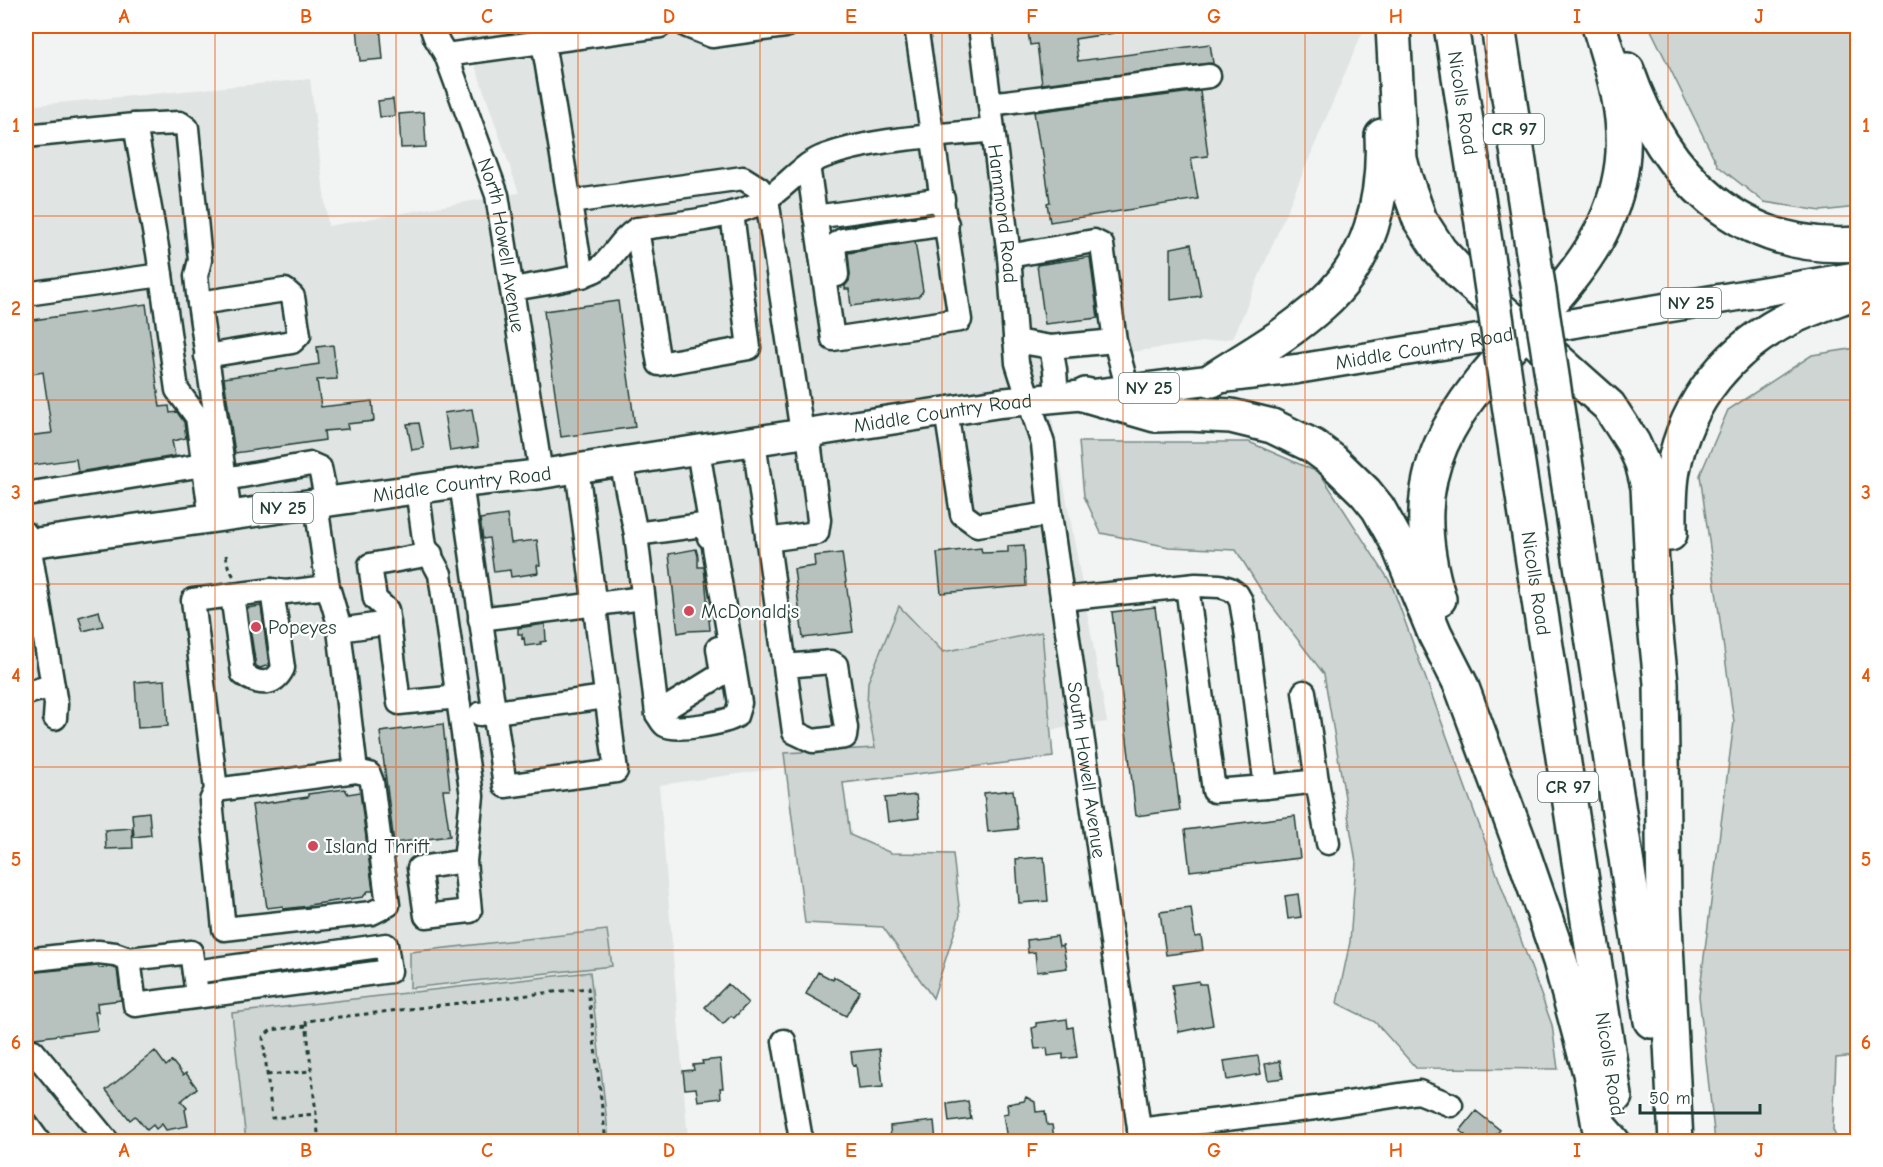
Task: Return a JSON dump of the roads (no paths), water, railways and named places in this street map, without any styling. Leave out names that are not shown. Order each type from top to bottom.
[{"type":"highway","points":[[1393,26],[1400,159],[1420,220],[1451,265],[1609,406],[1633,442],[1648,486],[1655,625],[1661,683],[1664,904],[1676,1142]]},
{"type":"highway","points":[[1212,380],[1287,332],[1324,303],[1338,288],[1360,254],[1370,234],[1380,197],[1381,120],[1393,26]]},
{"type":"highway","name":"Nicolls Road","points":[[1451,26],[1620,1126],[1613,1142]]},
{"type":"highway","name":"CR 97","points":[[1498,26],[1669,1142]]},
{"type":"highway","points":[[1461,685],[1448,628],[1430,567],[1425,520],[1429,483],[1434,461],[1452,421],[1471,393],[1589,255],[1607,220],[1619,183],[1624,142],[1616,83],[1599,26]]},
{"type":"highway","points":[[1609,26],[1650,123],[1662,145],[1690,181],[1706,196],[1743,221],[1781,237],[1815,244],[1857,244]]},
{"type":"highway","points":[[1661,683],[1670,623],[1670,513],[1673,473],[1681,436],[1688,420],[1697,402],[1720,371],[1758,337],[1796,315],[1857,291]]},
{"type":"highway","points":[[1058,398],[1155,415],[1211,415],[1252,420],[1292,435],[1332,460],[1365,492],[1397,542],[1435,634],[1461,685],[1520,844],[1560,961],[1590,1073],[1599,1126],[1613,1142]]},
{"type":"main road","name":"Middle Country Road","points":[[27,541],[541,474],[946,411],[1297,369],[1857,276]]},
{"type":"street","name":"North Howell Avenue","points":[[431,26],[446,56],[497,195],[541,474]]},
{"type":"street","points":[[446,56],[660,26]]},
{"type":"street","points":[[687,26],[712,36],[785,26]]},
{"type":"street","points":[[808,165],[833,339],[960,320],[916,26]]},
{"type":"street","name":"Hammond Road","points":[[980,26],[1009,256],[1017,363],[1058,398]]},
{"type":"street","points":[[543,42],[582,276]]},
{"type":"street","points":[[990,104],[1209,76]]},
{"type":"street","points":[[26,136],[135,125],[180,123],[187,128],[200,260],[196,276],[225,479],[221,517]]},
{"type":"street","points":[[135,125],[161,275],[177,390],[198,417],[203,465],[221,517]]},
{"type":"street","points":[[512,289],[582,276],[601,267],[625,237],[637,229],[744,211],[767,199],[808,165],[822,157],[857,146],[993,129]]},
{"type":"street","points":[[570,202],[743,178],[759,188],[767,199],[819,520],[817,533],[767,540]]},
{"type":"street","points":[[815,217],[943,199]]},
{"type":"street","points":[[637,229],[659,364],[749,348],[732,213]]},
{"type":"street","points":[[847,336],[834,253],[837,242],[947,224]]},
{"type":"street","points":[[1009,256],[1094,241],[1102,245],[1115,340],[1128,390]]},
{"type":"street","points":[[26,294],[161,275]]},
{"type":"street","points":[[199,303],[285,290],[293,297],[299,335],[292,342],[206,356]]},
{"type":"street","points":[[1015,341],[1051,347],[1115,340]]},
{"type":"street","points":[[1051,347],[1058,398]]},
{"type":"street","name":"South Howell Avenue","points":[[1058,398],[1043,444],[1050,514],[1140,1136]]},
{"type":"street","points":[[946,411],[962,514],[977,525],[1050,514]]},
{"type":"street","points":[[754,441],[785,666]]},
{"type":"street","points":[[621,461],[636,534],[657,714],[664,725],[673,729],[728,721],[736,716],[740,703],[698,450]]},
{"type":"street","points":[[225,479],[311,464],[320,468],[328,587],[339,630],[357,771]]},
{"type":"street","points":[[26,494],[203,465]]},
{"type":"street","points":[[461,483],[505,786],[616,771],[577,468]]},
{"type":"street","points":[[417,489],[425,546],[440,574],[472,796],[465,861]]},
{"type":"street","points":[[636,534],[710,524]]},
{"type":"street","points":[[657,714],[722,674],[707,556],[710,524]]},
{"type":"street","points":[[27,541],[32,598],[53,686],[56,704],[55,718]]},
{"type":"street","points":[[430,554],[370,565],[375,599],[387,610],[399,703],[493,712],[606,697]]},
{"type":"street","points":[[1062,600],[1208,585],[1230,589],[1237,594],[1241,601],[1266,786]]},
{"type":"street","points":[[1187,586],[1214,791],[1317,781]]},
{"type":"street","points":[[216,790],[357,771],[369,774],[372,782],[388,905],[372,913],[224,929],[211,801],[216,790],[193,600],[272,590],[286,592],[328,587]]},
{"type":"street","points":[[232,595],[243,674],[261,683],[267,683],[279,675],[283,668],[272,590]]},
{"type":"street","points":[[480,619],[643,598]]},
{"type":"street","points":[[339,630],[389,623]]},
{"type":"street","points":[[26,693],[53,686]]},
{"type":"street","points":[[1304,692],[1328,843]]},
{"type":"street","points":[[129,959],[135,1005],[390,971],[386,945],[194,972]]},
{"type":"street","points":[[26,960],[98,952],[129,959],[191,952],[197,998]]},
{"type":"street","points":[[784,1041],[803,1142]]},
{"type":"street","points":[[26,1050],[33,1051],[108,1142]]},
{"type":"street","points":[[1140,1136],[1419,1092],[1451,1105]]},
{"type":"street","points":[[26,1124],[39,1142]]},
{"type":"place","name":"McDonald's","points":[[689,611]]},
{"type":"place","name":"Popeyes","points":[[256,627]]},
{"type":"place","name":"Island Thrift","points":[[313,846]]}]
